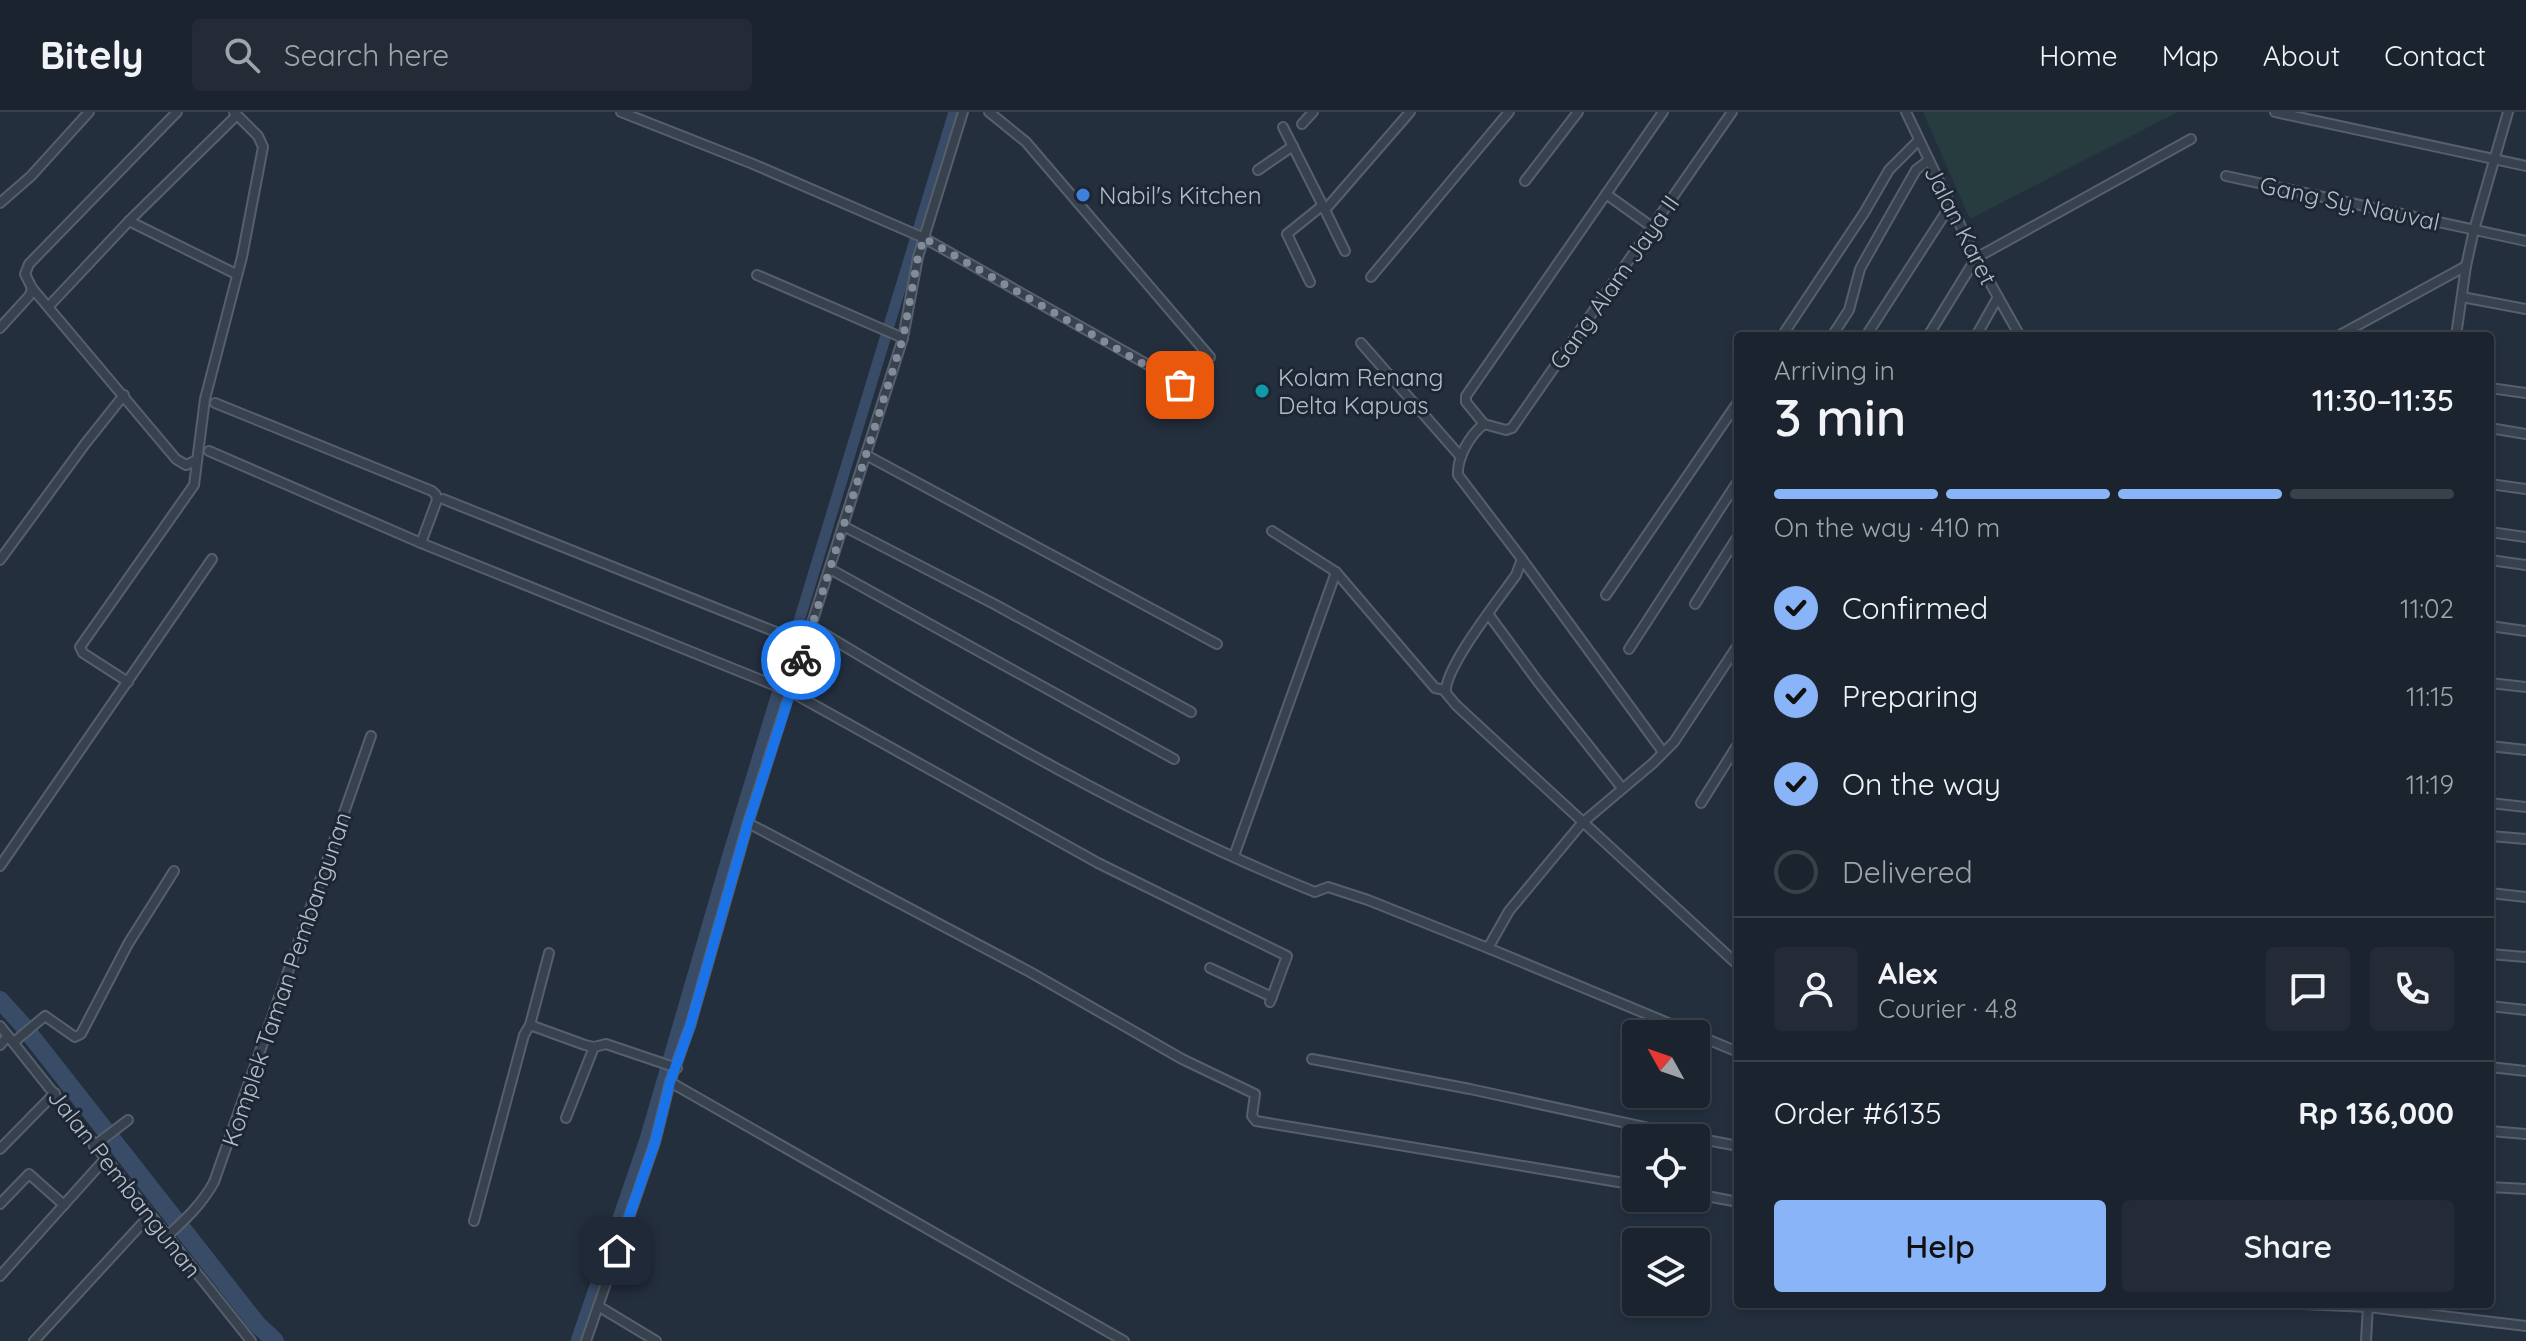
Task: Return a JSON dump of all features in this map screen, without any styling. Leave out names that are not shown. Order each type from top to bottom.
[{"type":"street","points":[[0,203],[31,176],[89,112]]},
{"type":"street","points":[[177,112],[29,264],[25,274],[32,288],[176,459],[186,465],[197,460]]},
{"type":"street","points":[[621,112],[753,164],[923,238],[1173,379],[1183,391],[1173,410]]},
{"type":"street","points":[[586,1341],[655,1142],[674,1067],[748,823],[903,338],[923,238],[963,112]]},
{"type":"street","points":[[989,112],[1026,142],[1210,357]]},
{"type":"street","points":[[1302,124],[1313,112]]},
{"type":"street","points":[[1310,282],[1287,234],[1324,208],[1410,112]]},
{"type":"street","points":[[1371,277],[1509,112]]},
{"type":"street","points":[[1525,181],[1578,112]]},
{"type":"street","points":[[1663,112],[1466,396],[1466,402],[1484,424],[1477,430],[1458,463],[1458,475],[1663,752]]},
{"type":"street","name":"Gang Alam Jaya II","points":[[1484,424],[1506,430],[1512,428],[1732,112]]},
{"type":"street","name":"Jalan Karet","points":[[1906,112],[1976,258],[2018,332]]},
{"type":"street","points":[[2275,112],[2526,166]]},
{"type":"street","points":[[2457,332],[2474,230],[2508,112]]},
{"type":"street","points":[[49,306],[236,114],[258,136],[263,147],[242,257],[205,399],[194,485],[80,647],[83,653],[128,682]]},
{"type":"street","points":[[1283,127],[1345,251]]},
{"type":"street","points":[[1930,332],[1976,258],[2191,139]]},
{"type":"street","points":[[1785,332],[1889,170],[1919,140]]},
{"type":"street","points":[[1258,170],[1293,146]]},
{"type":"street","points":[[1835,332],[1849,310],[1866,258],[1916,170],[1929,160]]},
{"type":"street","name":"Gang Sy. Nauval","points":[[2226,176],[2526,241]]},
{"type":"street","points":[[1606,194],[1652,227]]},
{"type":"street","points":[[1869,332],[1950,206]]},
{"type":"street","points":[[129,221],[236,274]]},
{"type":"street","points":[[2345,332],[2466,266]]},
{"type":"street","points":[[757,275],[903,338]]},
{"type":"street","points":[[0,328],[30,295],[32,288]]},
{"type":"street","points":[[1978,332],[1998,297]]},
{"type":"street","points":[[2462,297],[2526,309]]},
{"type":"street","points":[[1361,343],[1461,457]]},
{"type":"street","points":[[2494,389],[2526,393]]},
{"type":"street","points":[[0,560],[124,395]]},
{"type":"street","points":[[215,403],[432,491],[437,500],[421,543]]},
{"type":"street","points":[[1606,595],[1734,408]]},
{"type":"street","points":[[2494,429],[2526,434]]},
{"type":"street","points":[[209,451],[421,543],[790,691],[1098,863],[1287,956],[1271,999],[1210,968]]},
{"type":"street","points":[[866,455],[1217,644]]},
{"type":"street","points":[[2494,485],[2526,489]]},
{"type":"street","points":[[1629,649],[1734,487]]},
{"type":"street","points":[[443,499],[806,644]]},
{"type":"street","points":[[843,526],[996,605],[1191,712]]},
{"type":"street","points":[[1272,531],[1336,572],[1435,688],[1445,690],[1456,705],[1734,961]]},
{"type":"street","points":[[2494,533],[2526,537]]},
{"type":"street","points":[[1695,604],[1734,542]]},
{"type":"street","points":[[0,866],[212,559]]},
{"type":"street","points":[[1445,690],[1457,660],[1516,575],[1522,559]]},
{"type":"street","points":[[2494,561],[2526,565]]},
{"type":"street","points":[[830,569],[1174,759]]},
{"type":"street","points":[[1234,856],[1336,572]]},
{"type":"street","points":[[1489,615],[1622,788]]},
{"type":"street","points":[[811,626],[1094,789],[1234,856],[1315,892],[1327,887],[1368,900],[1734,1050]]},
{"type":"street","points":[[2494,627],[2526,631]]},
{"type":"street","points":[[1488,948],[1509,911],[1582,823],[1663,752],[1680,733],[1734,651]]},
{"type":"street","points":[[2494,683],[2526,687]]},
{"type":"street","name":"Komplek Taman Pembangunan","points":[[169,1234],[190,1216],[214,1182],[371,736]]},
{"type":"street","points":[[2494,746],[2526,750]]},
{"type":"street","points":[[1701,803],[1734,750]]},
{"type":"street","points":[[2494,803],[2526,807]]},
{"type":"street","points":[[748,823],[1019,966],[1182,1059],[1252,1093],[1253,1118],[1261,1123],[1622,1183]]},
{"type":"street","points":[[2494,836],[2526,839]]},
{"type":"street","points":[[0,1045],[36,1025],[45,1016],[75,1037],[81,1034],[128,944],[174,871]]},
{"type":"street","points":[[2494,893],[2526,897]]},
{"type":"street","points":[[474,1221],[549,953]]},
{"type":"street","points":[[2494,954],[2526,957]]},
{"type":"street","points":[[2494,1006],[2526,1010]]},
{"type":"street","points":[[530,1025],[594,1047],[606,1044],[674,1067]]},
{"type":"street","name":"Jalan Pembangunan","points":[[0,1026],[150,1215],[169,1234],[251,1341]]},
{"type":"street","points":[[566,1118],[594,1047]]},
{"type":"street","points":[[1312,1059],[1631,1124]]},
{"type":"street","points":[[2494,1067],[2526,1071]]},
{"type":"street","points":[[670,1082],[1124,1341]]},
{"type":"street","points":[[0,1149],[55,1093]]},
{"type":"street","points":[[95,1145],[128,1120]]},
{"type":"street","points":[[2494,1131],[2526,1134]]},
{"type":"street","points":[[1710,1141],[1734,1145]]},
{"type":"street","points":[[0,1276],[105,1159]]},
{"type":"street","points":[[0,1204],[29,1174],[64,1205]]},
{"type":"street","points":[[2494,1187],[2526,1189]]},
{"type":"street","points":[[1710,1197],[1734,1201]]},
{"type":"street","points":[[34,1341],[150,1215]]},
{"type":"street","points":[[598,1306],[656,1341]]},
{"type":"street","points":[[2366,1341],[2368,1308]]},
{"type":"street","points":[[2384,1308],[2526,1326]]},
{"type":"green space","points":[[1923,112],[2178,112],[1970,219]]},
{"type":"waterway","points":[[576,1341],[645,1139],[726,861],[954,112]]},
{"type":"waterway","points":[[0,1000],[257,1324],[275,1341]]},
{"type":"way so far","points":[[801,660],[903,338],[924,238],[1180,385]]},
{"type":"place","name":"Nabil's Kitchen","points":[[1083,195]]},
{"type":"place","name":"Kolam Renang Delta Kapuas","points":[[1262,391]]},
{"type":"route","points":[[617,1251],[655,1142],[748,823],[801,660]]}]
